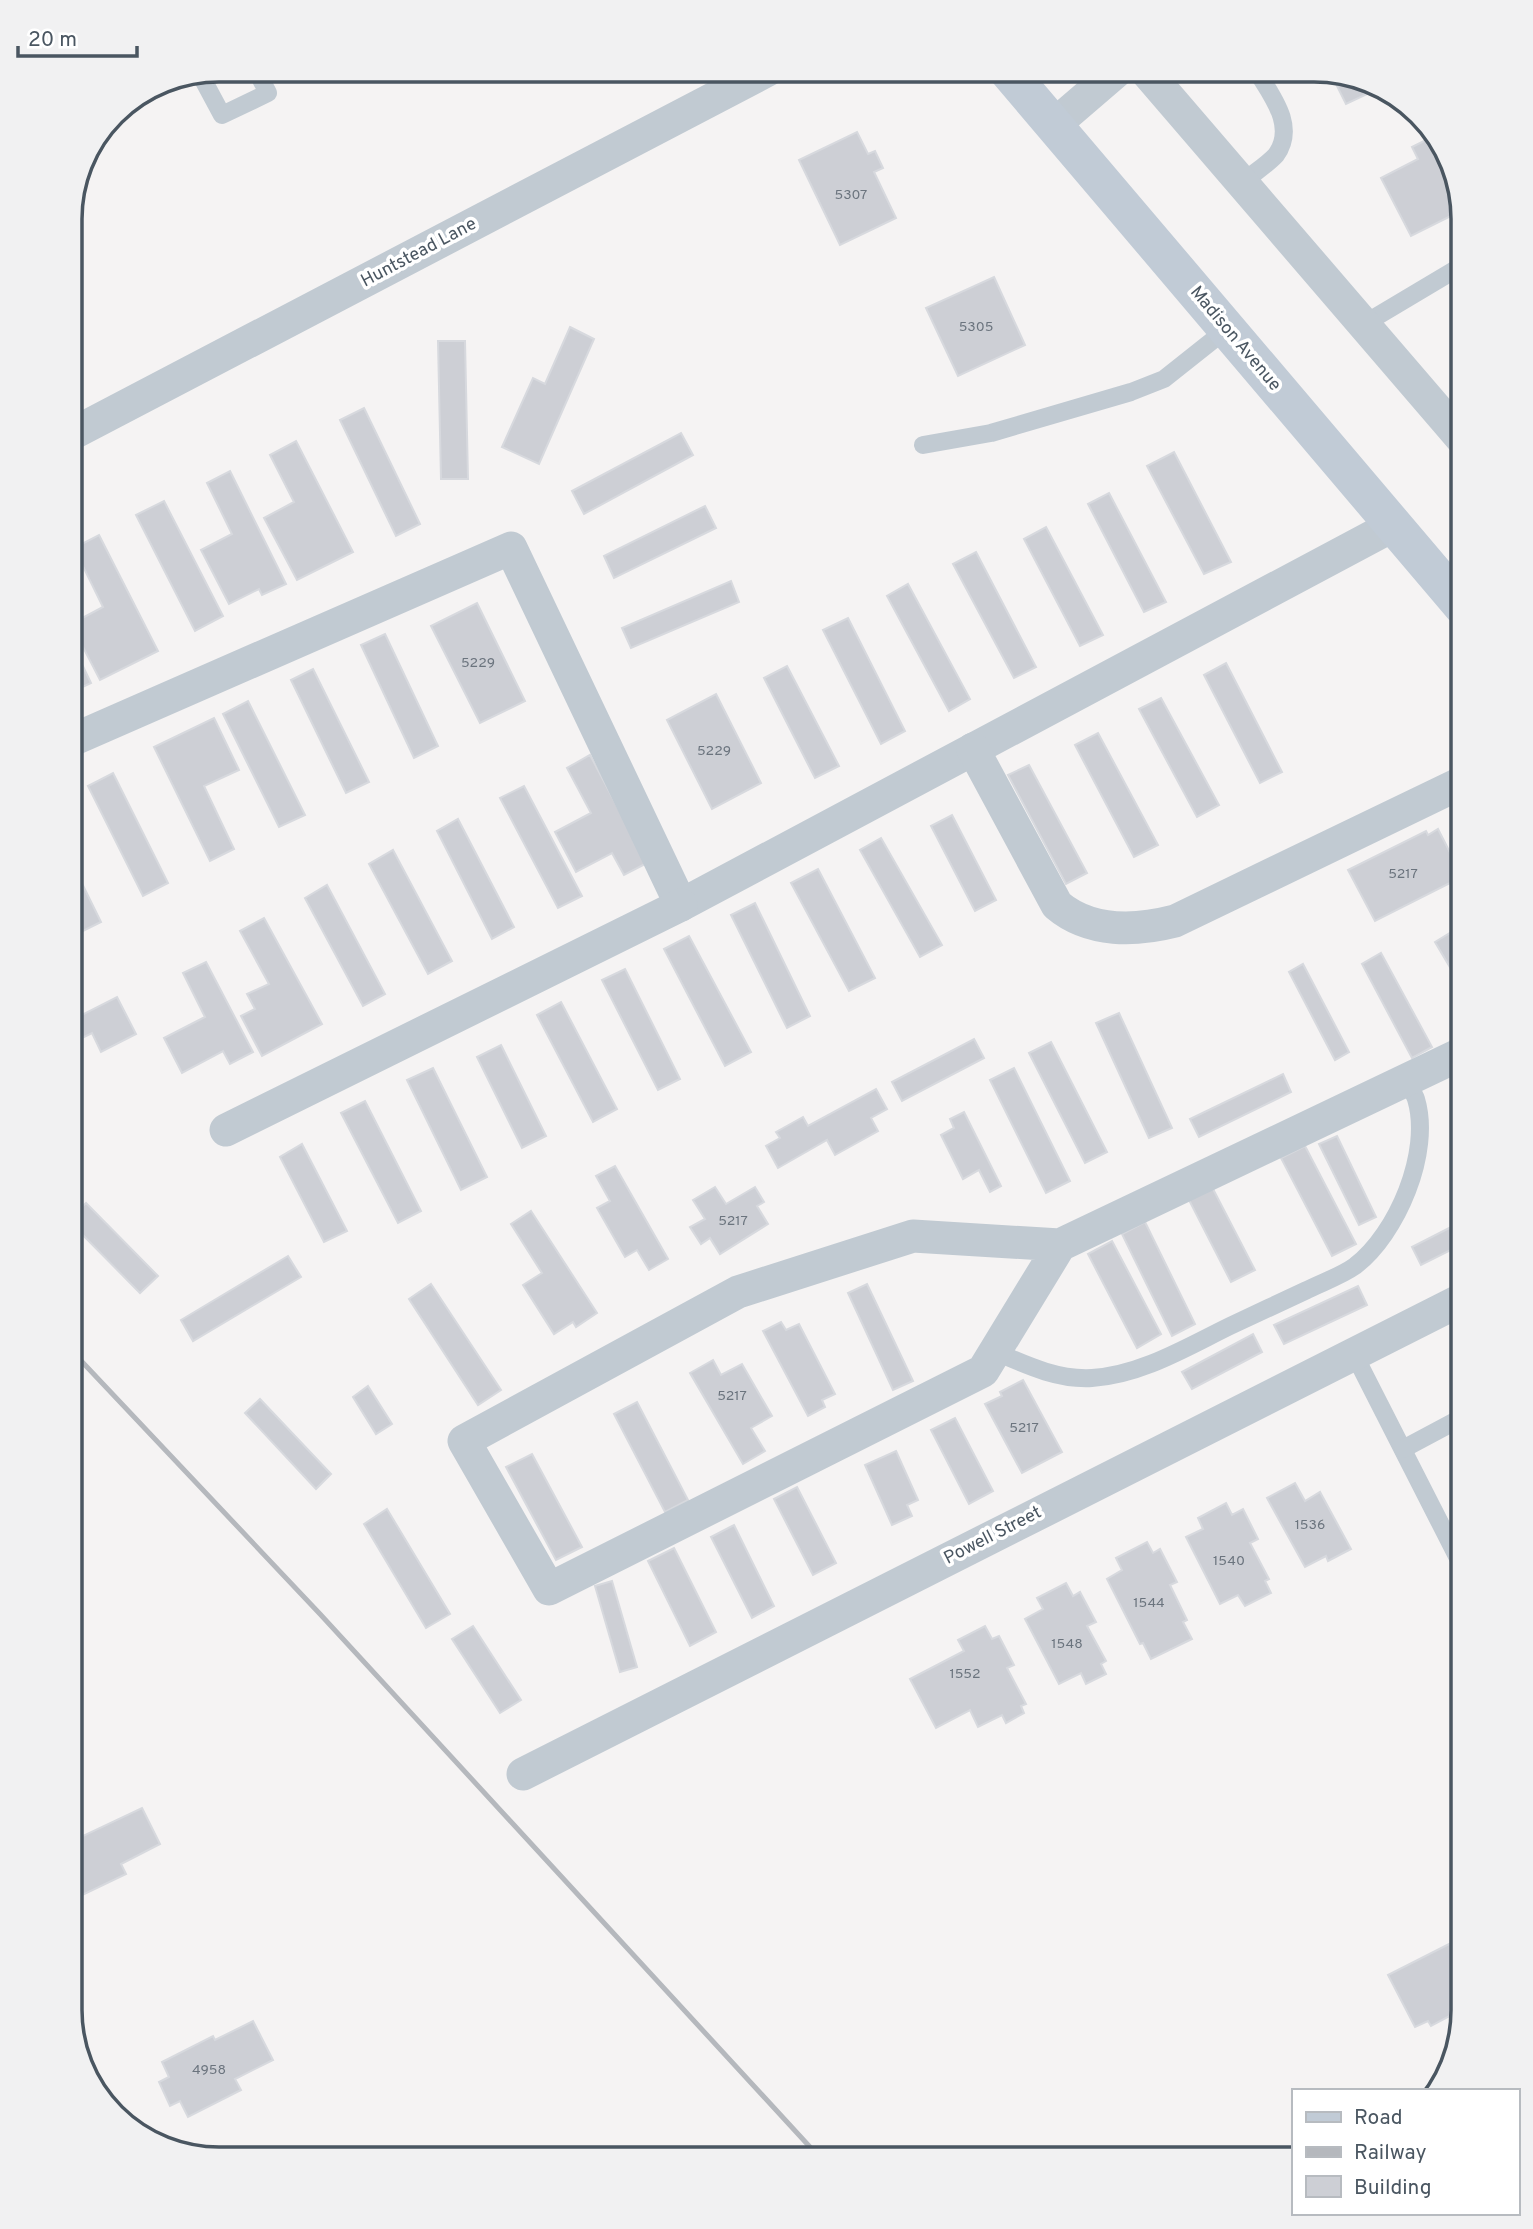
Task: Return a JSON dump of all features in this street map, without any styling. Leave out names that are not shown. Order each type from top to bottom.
[{"type":"main road","name":"Madison Avenue","points":[[1018,83],[1451,593]]},
{"type":"street","name":"Huntstead Lane","points":[[83,428],[743,83]]},
{"type":"street","points":[[1054,125],[1122,83]]},
{"type":"street","points":[[1152,83],[1242,183],[1451,426]]},
{"type":"street","points":[[226,1130],[681,905],[1394,525]]},
{"type":"street","points":[[83,735],[511,548],[681,905]]},
{"type":"street","points":[[973,749],[1058,905],[1071,917],[1093,924],[1124,928],[1150,928],[1175,921],[1451,788]]},
{"type":"street","points":[[1060,1245],[983,1371],[549,1589],[464,1441],[738,1292],[914,1236],[1060,1245],[1451,1059]]},
{"type":"street","name":"Powell Street","points":[[523,1774],[1451,1305]]},
{"type":"lane","points":[[205,84],[222,115],[268,93],[263,83]]},
{"type":"lane","points":[[1242,183],[1276,155],[1282,141],[1285,126],[1278,106],[1264,83]]},
{"type":"lane","points":[[1364,324],[1451,272]]},
{"type":"lane","points":[[923,445],[990,433],[1131,392],[1164,379],[1227,329]]},
{"type":"lane","points":[[996,1352],[1034,1368],[1064,1376],[1090,1378],[1120,1375],[1167,1356],[1353,1267],[1382,1238],[1401,1205],[1413,1171],[1419,1144],[1419,1118],[1415,1099],[1406,1080]]},
{"type":"lane","points":[[1354,1354],[1451,1535]]},
{"type":"lane","points":[[1403,1449],[1451,1423]]},
{"type":"building","points":[[1336,84],[1368,94],[1346,104]]},
{"type":"building","points":[[857,132],[868,154],[875,151],[883,168],[874,172],[896,218],[840,245],[799,160]]},
{"type":"building","points":[[1425,140],[1432,151],[1446,184],[1451,216],[1411,236],[1381,178],[1418,159],[1412,147]]},
{"type":"building","points":[[994,277],[1025,345],[958,376],[926,308]]},
{"type":"building","points":[[570,327],[594,339],[539,464],[502,447],[533,378],[545,384]]},
{"type":"building","points":[[438,341],[465,341],[468,479],[441,479]]},
{"type":"building","points":[[364,408],[420,524],[396,536],[340,420]]},
{"type":"building","points":[[681,433],[693,455],[584,514],[572,491]]},
{"type":"building","points":[[296,441],[353,552],[297,580],[264,518],[294,502],[270,455]]},
{"type":"building","points":[[1174,452],[1231,562],[1204,574],[1147,466]]},
{"type":"building","points":[[230,471],[286,584],[262,595],[259,589],[229,604],[201,550],[232,534],[207,483]]},
{"type":"building","points":[[1109,493],[1166,602],[1144,612],[1088,504]]},
{"type":"building","points":[[164,501],[223,616],[195,631],[136,515]]},
{"type":"building","points":[[705,506],[716,528],[614,578],[604,556]]},
{"type":"building","points":[[1046,527],[1103,635],[1080,646],[1024,539]]},
{"type":"building","points":[[99,535],[158,651],[100,680],[83,647],[83,618],[103,607],[83,566],[83,543]]},
{"type":"building","points":[[976,552],[1036,667],[1014,678],[953,564]]},
{"type":"building","points":[[731,581],[739,602],[631,648],[622,628]]},
{"type":"building","points":[[908,584],[970,699],[949,711],[887,596]]},
{"type":"building","points":[[477,603],[525,701],[480,723],[431,626]]},
{"type":"building","points":[[848,618],[905,731],[881,744],[823,630]]},
{"type":"building","points":[[385,634],[438,746],[414,758],[361,645]]},
{"type":"building","points":[[1226,663],[1282,772],[1260,783],[1204,675]]},
{"type":"building","points":[[83,666],[91,683],[83,687]]},
{"type":"building","points":[[787,666],[839,766],[815,778],[764,678]]},
{"type":"building","points":[[313,669],[369,782],[346,793],[291,680]]},
{"type":"building","points":[[716,694],[761,783],[712,809],[667,720]]},
{"type":"building","points":[[1161,698],[1219,805],[1197,817],[1139,709]]},
{"type":"building","points":[[248,701],[305,815],[279,827],[223,714]]},
{"type":"building","points":[[214,718],[239,770],[204,786],[234,849],[210,861],[154,747]]},
{"type":"building","points":[[1098,733],[1158,845],[1134,857],[1075,745]]},
{"type":"building","points":[[590,755],[647,863],[624,875],[612,853],[576,872],[555,832],[591,813],[567,768]]},
{"type":"building","points":[[1029,765],[1087,873],[1066,884],[1008,775]]},
{"type":"building","points":[[113,773],[168,883],[143,896],[88,786]]},
{"type":"building","points":[[524,786],[582,896],[558,908],[500,798]]},
{"type":"building","points":[[952,815],[996,900],[975,911],[931,826]]},
{"type":"building","points":[[458,819],[514,927],[492,939],[437,831]]},
{"type":"building","points":[[1438,829],[1451,854],[1451,883],[1375,921],[1348,870],[1426,831],[1428,835]]},
{"type":"building","points":[[881,838],[942,945],[920,957],[860,850]]},
{"type":"building","points":[[393,850],[452,961],[428,974],[369,864]]},
{"type":"building","points":[[818,869],[875,978],[849,991],[791,883]]},
{"type":"building","points":[[83,885],[101,922],[83,931]]},
{"type":"building","points":[[327,885],[385,994],[363,1006],[305,898]]},
{"type":"building","points":[[755,903],[810,1016],[787,1028],[731,915]]},
{"type":"building","points":[[264,918],[322,1024],[262,1056],[241,1016],[255,1009],[247,994],[269,984],[240,931]]},
{"type":"building","points":[[1450,933],[1451,969],[1435,942]]},
{"type":"building","points":[[689,936],[751,1052],[725,1066],[664,949]]},
{"type":"building","points":[[1381,953],[1432,1047],[1412,1058],[1362,964]]},
{"type":"building","points":[[206,962],[253,1052],[230,1064],[223,1051],[182,1073],[164,1038],[205,1017],[183,973]]},
{"type":"building","points":[[1303,964],[1349,1052],[1335,1060],[1289,972]]},
{"type":"building","points":[[625,969],[680,1079],[658,1090],[602,980]]},
{"type":"building","points":[[117,997],[136,1034],[101,1052],[92,1033],[83,1038],[83,1015]]},
{"type":"building","points":[[561,1002],[617,1109],[593,1122],[537,1015]]},
{"type":"building","points":[[1119,1013],[1172,1128],[1149,1138],[1096,1023]]},
{"type":"building","points":[[974,1039],[984,1058],[902,1101],[892,1082]]},
{"type":"building","points":[[1051,1042],[1107,1152],[1085,1163],[1029,1053]]},
{"type":"building","points":[[501,1045],[546,1136],[522,1148],[477,1057]]},
{"type":"building","points":[[433,1068],[487,1177],[461,1190],[407,1080]]},
{"type":"building","points":[[1014,1068],[1070,1181],[1046,1193],[990,1080]]},
{"type":"building","points":[[1283,1074],[1291,1092],[1199,1137],[1190,1119]]},
{"type":"building","points":[[876,1089],[887,1109],[871,1118],[878,1131],[835,1155],[827,1140],[778,1168],[766,1146],[780,1138],[776,1132],[803,1117],[808,1126]]},
{"type":"building","points":[[365,1101],[421,1211],[398,1223],[341,1113]]},
{"type":"building","points":[[964,1112],[1001,1186],[990,1192],[979,1170],[963,1179],[941,1135],[954,1128],[950,1119]]},
{"type":"building","points":[[1337,1136],[1376,1217],[1359,1225],[1319,1144]]},
{"type":"building","points":[[302,1144],[347,1231],[324,1242],[280,1157]]},
{"type":"building","points":[[1305,1146],[1356,1244],[1332,1256],[1281,1158]]},
{"type":"building","points":[[615,1166],[668,1259],[649,1270],[637,1250],[625,1257],[597,1208],[610,1201],[596,1176]]},
{"type":"building","points":[[715,1187],[726,1204],[755,1187],[764,1202],[757,1206],[768,1224],[720,1254],[710,1238],[701,1244],[690,1227],[705,1219],[693,1200]]},
{"type":"building","points":[[1212,1187],[1255,1270],[1231,1282],[1189,1200]]},
{"type":"building","points":[[86,1203],[158,1276],[140,1293],[82,1235],[82,1207]]},
{"type":"building","points":[[531,1211],[597,1313],[576,1327],[573,1322],[554,1334],[523,1285],[542,1273],[511,1224]]},
{"type":"building","points":[[1145,1222],[1195,1324],[1172,1336],[1122,1234]]},
{"type":"building","points":[[1451,1227],[1451,1250],[1421,1265],[1412,1247]]},
{"type":"building","points":[[1112,1241],[1161,1334],[1137,1348],[1088,1254]]},
{"type":"building","points":[[288,1256],[301,1277],[193,1341],[181,1320]]},
{"type":"building","points":[[431,1284],[501,1390],[478,1405],[409,1299]]},
{"type":"building","points":[[867,1284],[913,1381],[893,1390],[848,1293]]},
{"type":"building","points":[[1358,1286],[1367,1305],[1284,1344],[1274,1325]]},
{"type":"building","points":[[781,1322],[786,1330],[799,1324],[835,1394],[822,1400],[825,1407],[808,1416],[763,1331]]},
{"type":"building","points":[[1253,1334],[1262,1352],[1192,1389],[1182,1372]]},
{"type":"building","points":[[713,1360],[721,1375],[742,1364],[772,1416],[751,1428],[765,1451],[743,1464],[690,1373]]},
{"type":"building","points":[[1023,1380],[1062,1452],[1022,1473],[985,1404],[1002,1396],[1000,1392]]},
{"type":"building","points":[[368,1386],[392,1424],[376,1434],[353,1397]]},
{"type":"building","points":[[260,1399],[331,1474],[316,1489],[245,1413]]},
{"type":"building","points":[[637,1402],[688,1500],[665,1512],[614,1414]]},
{"type":"building","points":[[955,1418],[993,1491],[969,1504],[931,1430]]},
{"type":"building","points":[[896,1451],[918,1500],[907,1505],[912,1516],[892,1525],[865,1465]]},
{"type":"building","points":[[532,1454],[582,1547],[556,1560],[506,1467]]},
{"type":"building","points":[[1295,1483],[1305,1501],[1320,1492],[1351,1549],[1328,1561],[1326,1556],[1305,1567],[1267,1498]]},
{"type":"building","points":[[797,1487],[836,1563],[813,1575],[774,1499]]},
{"type":"building","points":[[1226,1503],[1232,1515],[1243,1509],[1258,1539],[1250,1543],[1269,1579],[1265,1581],[1271,1593],[1245,1606],[1238,1595],[1220,1604],[1186,1537],[1203,1529],[1198,1518]]},
{"type":"building","points":[[387,1509],[450,1614],[426,1628],[364,1524]]},
{"type":"building","points":[[734,1525],[774,1606],[752,1618],[711,1537]]},
{"type":"building","points":[[1147,1542],[1153,1553],[1160,1549],[1177,1582],[1170,1585],[1187,1620],[1183,1622],[1192,1639],[1151,1659],[1143,1643],[1140,1644],[1107,1579],[1122,1570],[1116,1558]]},
{"type":"building","points":[[674,1548],[716,1632],[690,1646],[648,1561]]},
{"type":"building","points":[[612,1581],[637,1667],[620,1672],[595,1586]]},
{"type":"building","points":[[1066,1583],[1073,1596],[1080,1592],[1096,1622],[1087,1626],[1106,1661],[1101,1664],[1106,1674],[1086,1684],[1081,1673],[1059,1684],[1025,1619],[1043,1609],[1037,1598]]},
{"type":"building","points":[[473,1626],[521,1700],[500,1713],[452,1639]]},
{"type":"building","points":[[985,1626],[992,1639],[999,1636],[1014,1665],[1007,1668],[1026,1704],[1021,1706],[1024,1713],[1006,1723],[1002,1715],[978,1727],[970,1710],[936,1728],[910,1679],[964,1651],[958,1640]]},
{"type":"building","points":[[142,1808],[160,1844],[121,1864],[126,1874],[82,1895],[82,1836]]},
{"type":"building","points":[[1451,1943],[1451,2016],[1431,2026],[1428,2021],[1415,2027],[1388,1975]]},
{"type":"building","points":[[253,2021],[273,2060],[235,2079],[241,2090],[188,2117],[180,2101],[170,2106],[159,2082],[169,2077],[162,2062],[213,2036],[215,2040]]},
{"type":"railway","points":[[82,1362],[320,1614],[810,2147]]}]
